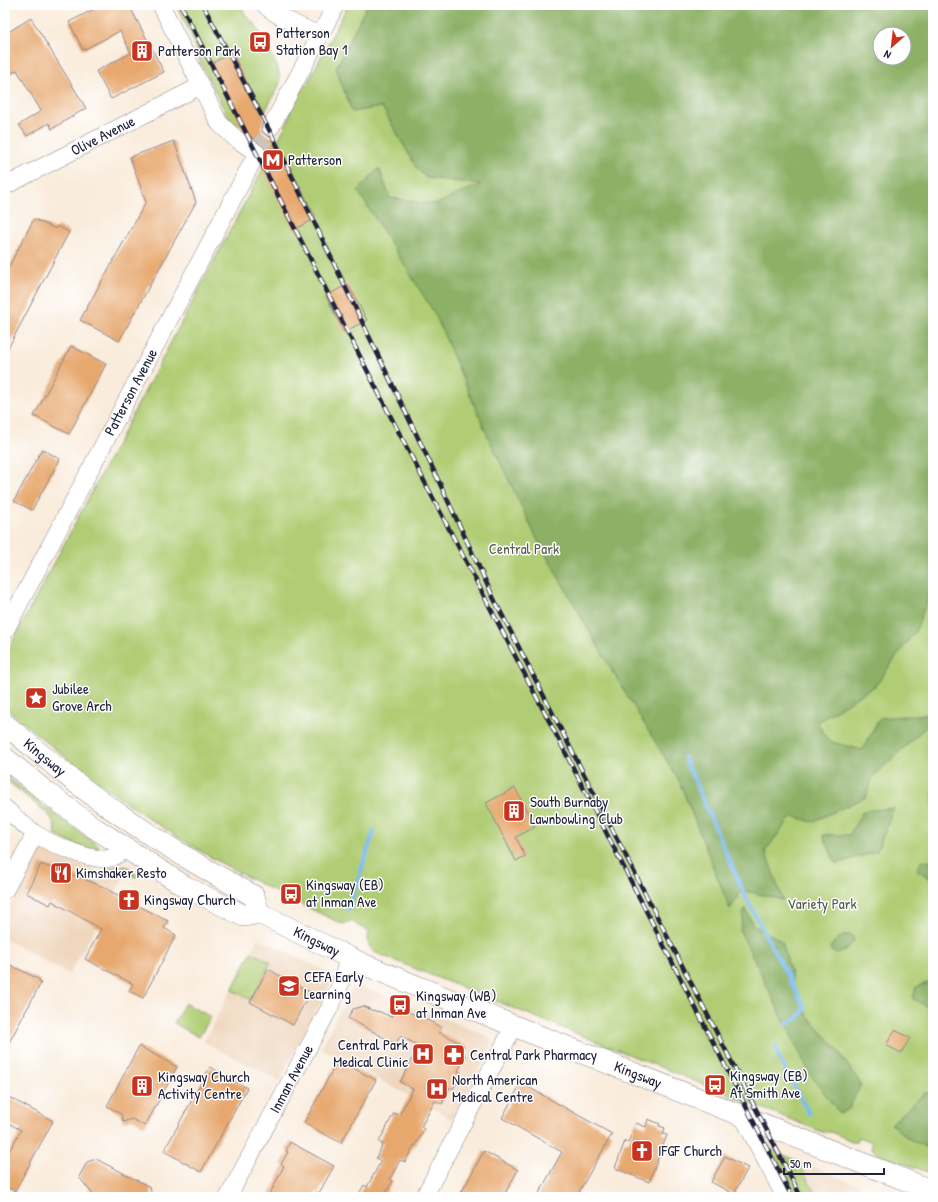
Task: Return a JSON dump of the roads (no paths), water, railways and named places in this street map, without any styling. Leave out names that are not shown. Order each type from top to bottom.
[{"type":"main road","name":"Kingsway","points":[[5,724],[62,772],[121,816],[178,852],[254,896],[258,913]]},
{"type":"main road","name":"Kingsway","points":[[5,758],[87,823],[186,887],[244,916],[258,913],[349,957],[514,1026],[933,1191]]},
{"type":"street","points":[[161,5],[200,86]]},
{"type":"street","points":[[265,5],[278,15],[320,36]]},
{"type":"street","points":[[271,126],[336,5]]},
{"type":"street","name":"Patterson Avenue","points":[[5,631],[257,153],[235,138],[219,123],[200,86]]},
{"type":"street","name":"Olive Avenue","points":[[5,186],[200,86]]},
{"type":"street","points":[[5,808],[35,834],[89,857],[99,859],[110,858],[127,849]]},
{"type":"street","points":[[5,890],[35,834]]},
{"type":"street","name":"Inman Avenue","points":[[228,1197],[329,1009],[339,988],[349,957]]},
{"type":"street","points":[[424,1197],[514,1026]]},
{"type":"street","points":[[744,1117],[785,1197]]},
{"type":"waterway","points":[[684,757],[747,900],[805,1008],[798,1018],[786,1024]]},
{"type":"waterway","points":[[348,910],[374,831]]},
{"type":"waterway","points":[[776,1046],[778,1056],[809,1114]]},
{"type":"tunnel","points":[[257,153],[271,127]]},
{"type":"railway","points":[[181,5],[792,1197]]},
{"type":"railway","points":[[203,5],[275,141],[494,599],[801,1197]]},
{"type":"place","name":"Patterson Station Bay 1","points":[[260,42]]},
{"type":"place","name":"Patterson Park","points":[[142,51]]},
{"type":"place","name":"Patterson","points":[[273,160]]},
{"type":"place","name":"Jubilee Grove Arch","points":[[36,698]]},
{"type":"place","name":"South Burnaby Lawnbowling Club","points":[[514,811]]},
{"type":"place","name":"Kimshaker Resto","points":[[61,873]]},
{"type":"place","name":"Kingsway (EB) at Inman Ave","points":[[291,894]]},
{"type":"place","name":"Kingsway Church","points":[[129,900]]},
{"type":"place","name":"CEFA Early Learning","points":[[289,986]]},
{"type":"place","name":"Kingsway (WB) at Inman Ave","points":[[400,1005]]},
{"type":"place","name":"Central Park Medical Clinic","points":[[423,1054]]},
{"type":"place","name":"Central Park Pharmacy","points":[[454,1055]]},
{"type":"place","name":"Kingsway (EB) At Smith Ave","points":[[715,1085]]},
{"type":"place","name":"Kingsway Church Activity Centre","points":[[142,1086]]},
{"type":"place","name":"North American Medical Centre","points":[[437,1089]]},
{"type":"place","name":"IFGF Church","points":[[642,1151]]},
{"type":"park label","name":"Central Park","points":[[524,549]]},
{"type":"park label","name":"Variety Park","points":[[822,904]]}]
